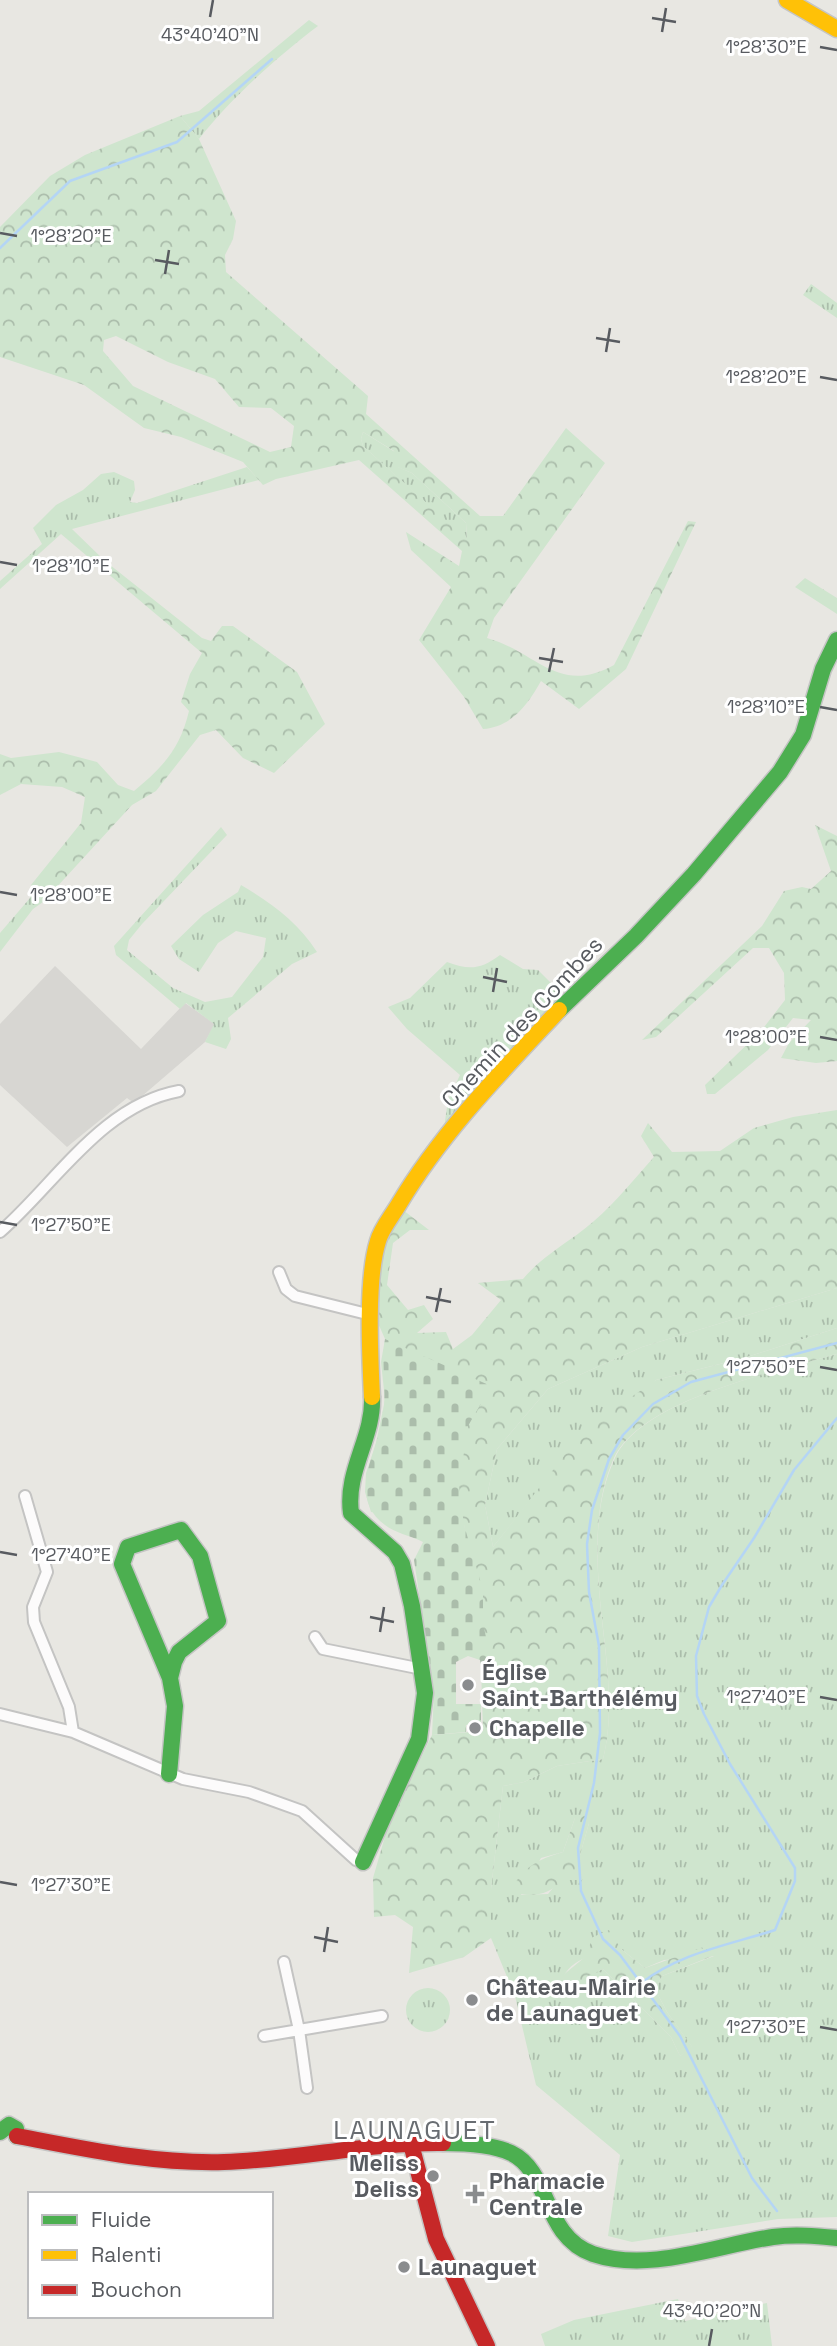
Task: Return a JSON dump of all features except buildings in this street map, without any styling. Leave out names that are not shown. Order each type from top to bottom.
[{"type":"street","points":[[787,0],[837,29]]},
{"type":"street","name":"Chemin des Combes","points":[[363,1862],[419,1739],[425,1693],[402,1564],[395,1552],[351,1513],[349,1499],[350,1483],[373,1414],[371,1315],[374,1260],[378,1240],[411,1184],[505,1067],[686,883],[780,772],[803,735],[823,669],[837,640]]},
{"type":"street","points":[[0,1232],[79,1150],[122,1116],[165,1094],[179,1091]]},
{"type":"street","points":[[279,1272],[286,1289],[295,1296],[371,1315]]},
{"type":"street","points":[[25,1496],[47,1572],[33,1608],[34,1622],[69,1707],[73,1732]]},
{"type":"street","points":[[169,1774],[175,1706],[170,1678],[122,1564],[128,1547],[181,1530],[191,1537],[216,1602],[218,1621],[179,1652],[170,1678]]},
{"type":"street","points":[[315,1637],[323,1648],[422,1670]]},
{"type":"street","points":[[0,1714],[73,1732],[169,1774],[202,1784],[249,1792],[302,1811],[356,1860],[363,1862]]},
{"type":"street","points":[[284,1962],[299,2030],[307,2088]]},
{"type":"street","points":[[264,2036],[382,2017]]},
{"type":"street","points":[[4,2131],[128,2154],[206,2163],[411,2144],[480,2146],[516,2155],[525,2162],[546,2207],[564,2235],[593,2253],[611,2258],[713,2250],[770,2238],[837,2238]]},
{"type":"street","points":[[411,2144],[436,2239],[487,2346]]},
{"type":"shaded area","points":[[55,966],[141,1049],[185,1003],[215,1024],[205,1042],[134,1103],[127,1098],[67,1147],[0,1085],[0,1024]]},
{"type":"green space","points":[[309,20],[318,26],[255,79],[199,139],[180,116],[199,111]]},
{"type":"green space","points":[[180,116],[199,139],[236,221],[233,239],[225,255],[226,272],[368,396],[366,414],[480,516],[503,516],[566,428],[605,463],[494,618],[487,638],[505,644],[562,674],[578,676],[614,665],[688,521],[696,522],[626,669],[579,709],[541,681],[525,706],[511,719],[483,729],[464,697],[419,640],[451,587],[411,550],[406,532],[459,566],[462,551],[359,460],[276,479],[263,485],[243,462],[181,437],[144,428],[84,385],[0,357],[0,227],[50,176],[85,155]],"holes":[[[116,336],[168,362],[215,379],[239,407],[271,408],[294,426],[291,447],[270,452],[133,386],[103,351],[104,340]],[[363,432],[394,451],[397,467],[412,473],[466,523],[467,539],[363,446]]]},
{"type":"green space","points":[[811,284],[837,303],[837,318],[803,295]]},
{"type":"green space","points":[[363,432],[395,452],[398,467],[412,473],[466,523],[467,540],[363,446]]},
{"type":"green space","points":[[247,467],[259,480],[72,529],[105,561],[100,567],[61,534],[0,589],[0,581],[42,544],[33,528],[56,505],[83,490],[101,474],[114,472],[134,481],[135,490],[130,502],[137,503]]},
{"type":"green space","points":[[105,561],[202,638],[211,641],[222,626],[233,626],[297,672],[325,724],[274,773],[243,758],[216,730],[200,735],[156,791],[132,805],[43,902],[31,885],[81,823],[85,797],[62,787],[21,784],[0,795],[0,754],[11,758],[59,752],[97,762],[118,785],[134,791],[162,765],[181,736],[189,711],[181,702],[190,674],[202,653],[100,567]]},
{"type":"green space","points":[[805,578],[837,598],[837,614],[795,587]]},
{"type":"green space","points":[[815,825],[837,836],[837,1061],[816,1063],[781,1058],[789,1043],[811,1020],[793,1018],[768,1050],[715,1094],[707,1094],[705,1085],[761,1031],[785,1000],[784,973],[769,948],[753,948],[656,1037],[642,1040],[762,926],[784,891],[802,887],[811,889],[831,871]]},
{"type":"green space","points":[[221,827],[227,835],[142,924],[129,940],[127,950],[173,988],[205,1002],[232,997],[263,957],[266,938],[236,931],[218,943],[199,972],[179,959],[171,946],[203,915],[238,892],[241,885],[293,922],[317,952],[292,964],[228,1018],[231,1039],[226,1049],[205,1042],[214,1024],[186,1003],[180,1009],[116,955],[114,946]]},
{"type":"green space","points":[[31,885],[43,902],[33,909],[0,952],[0,933],[30,898]]},
{"type":"green space","points":[[500,955],[523,969],[538,970],[562,994],[490,1070],[444,1128],[448,1100],[460,1075],[407,1029],[388,1007],[410,998],[447,962],[474,967],[486,964]]},
{"type":"green space","points":[[837,1110],[837,1288],[642,1347],[548,1389],[497,1449],[485,1505],[493,1547],[585,1429],[656,1380],[744,1358],[837,1328],[837,1354],[748,1379],[681,1404],[652,1419],[629,1437],[614,1458],[602,1494],[598,1533],[598,1572],[609,1704],[603,1759],[557,1766],[524,1782],[503,1786],[491,1889],[491,1938],[464,1957],[409,1973],[413,1927],[395,1915],[374,1917],[373,1878],[388,1826],[432,1735],[483,1731],[481,1666],[485,1666],[464,1525],[371,1512],[365,1492],[366,1473],[375,1448],[385,1400],[381,1362],[385,1339],[378,1323],[377,1276],[383,1242],[403,1210],[429,1230],[410,1230],[393,1243],[387,1285],[408,1310],[424,1305],[433,1319],[417,1333],[446,1332],[453,1349],[472,1335],[501,1300],[478,1283],[523,1279],[540,1262],[602,1214],[654,1157],[641,1136],[648,1123],[672,1152],[720,1151],[754,1128],[793,1117]]},
{"type":"green space","points":[[837,1288],[837,1328],[744,1358],[656,1380],[536,1493],[493,1547],[485,1505],[497,1449],[548,1389],[642,1347]]},
{"type":"green space","points":[[385,1339],[491,1386],[468,1426],[459,1485],[464,1525],[483,1590],[483,1623],[492,1666],[481,1666],[480,1660],[468,1656],[456,1662],[456,1704],[481,1704],[481,1724],[466,1725],[466,1732],[432,1735],[434,1693],[414,1560],[423,1542],[385,1525],[368,1501],[368,1473],[383,1415]]},
{"type":"green space","points":[[837,1354],[837,2217],[778,2219],[632,2242],[608,2236],[620,2155],[536,2085],[515,1996],[491,1938],[491,1889],[503,1786],[524,1782],[557,1766],[603,1759],[609,1704],[598,1572],[598,1533],[608,1476],[615,1458],[630,1437],[653,1419],[714,1390]],"holes":[[[575,1818],[589,1823],[580,1855],[548,1894],[521,1895],[541,1858],[563,1852]],[[621,1949],[645,1968],[664,1960],[714,1956],[662,1976],[655,1989],[667,2012],[692,2047],[680,2056],[671,2037],[603,1969],[560,1987],[568,1970],[583,1959]]]},
{"type":"green space","points":[[584,1814],[589,1823],[580,1855],[583,1880],[565,1880],[539,1894],[525,1895],[510,1891],[520,1876],[532,1866],[563,1852],[575,1818]]},
{"type":"green space","points":[[609,1930],[621,1949],[645,1968],[701,1948],[715,1955],[662,1976],[655,1989],[667,2012],[693,2048],[680,2056],[671,2037],[603,1969],[588,1976],[582,1991],[570,1994],[560,1987],[562,1976],[585,1957],[593,1937]]},
{"type":"green space","points":[[428,1988],[437,1989],[444,1994],[449,2001],[449,2019],[444,2026],[437,2031],[428,2032],[419,2031],[412,2026],[407,2019],[406,2010],[407,2001],[412,1994],[419,1989]]},
{"type":"green space","points":[[678,2299],[685,2321],[767,2303],[772,2346],[545,2346],[541,2334],[574,2320]]},
{"type":"waterway","points":[[0,248],[70,181],[177,142],[272,59]]},
{"type":"waterway","points":[[777,2211],[752,2178],[680,2036],[620,1955],[603,1939],[581,1891],[578,1848],[594,1783],[600,1733],[599,1646],[589,1592],[587,1544],[592,1510],[609,1459],[623,1435],[653,1404],[691,1382],[837,1343]]},
{"type":"waterway","points":[[640,1984],[655,1973],[688,1957],[775,1930],[795,1881],[795,1868],[730,1764],[704,1714],[697,1696],[696,1656],[709,1607],[722,1585],[754,1538],[794,1470],[837,1418]]},
{"type":"traffic: fast","points":[[559,1010],[636,936],[694,874],[780,772],[803,735],[823,669],[837,640]]},
{"type":"traffic: fast","points":[[363,1862],[419,1739],[425,1693],[412,1606],[402,1564],[395,1552],[351,1513],[352,1483],[369,1426],[372,1397]]},
{"type":"traffic: fast","points":[[169,1774],[175,1706],[170,1678],[174,1662],[179,1652],[218,1621],[200,1556],[181,1530],[128,1547],[122,1564],[170,1678]]},
{"type":"traffic: fast","points":[[0,2132],[9,2125],[16,2129],[17,2136]]},
{"type":"traffic: fast","points":[[443,2143],[495,2148],[511,2153],[524,2162],[534,2174],[564,2233],[576,2245],[593,2254],[615,2259],[660,2259],[773,2237],[797,2235],[837,2238]]},
{"type":"traffic: slow","points":[[787,0],[837,29]]},
{"type":"traffic: slow","points":[[372,1397],[370,1296],[374,1257],[382,1232],[416,1177],[453,1127],[559,1010]]},
{"type":"traffic: jam","points":[[17,2136],[120,2155],[198,2162],[252,2161],[388,2145],[443,2143]]},
{"type":"traffic: jam","points":[[411,2144],[436,2239],[487,2346]]},
{"type":"place","name":"Église Saint-Barthélémy","points":[[468,1685]]},
{"type":"place","name":"Chapelle","points":[[475,1728]]},
{"type":"place","name":"Château-Mairie de Launaguet","points":[[472,2000]]},
{"type":"place","name":"Meliss Deliss","points":[[433,2176]]},
{"type":"place","name":"Pharmacie Centrale","points":[[475,2194]]},
{"type":"place","name":"Launaguet","points":[[404,2267]]},
{"type":"district","name":"LAUNAGUET","points":[[415,2130]]}]
